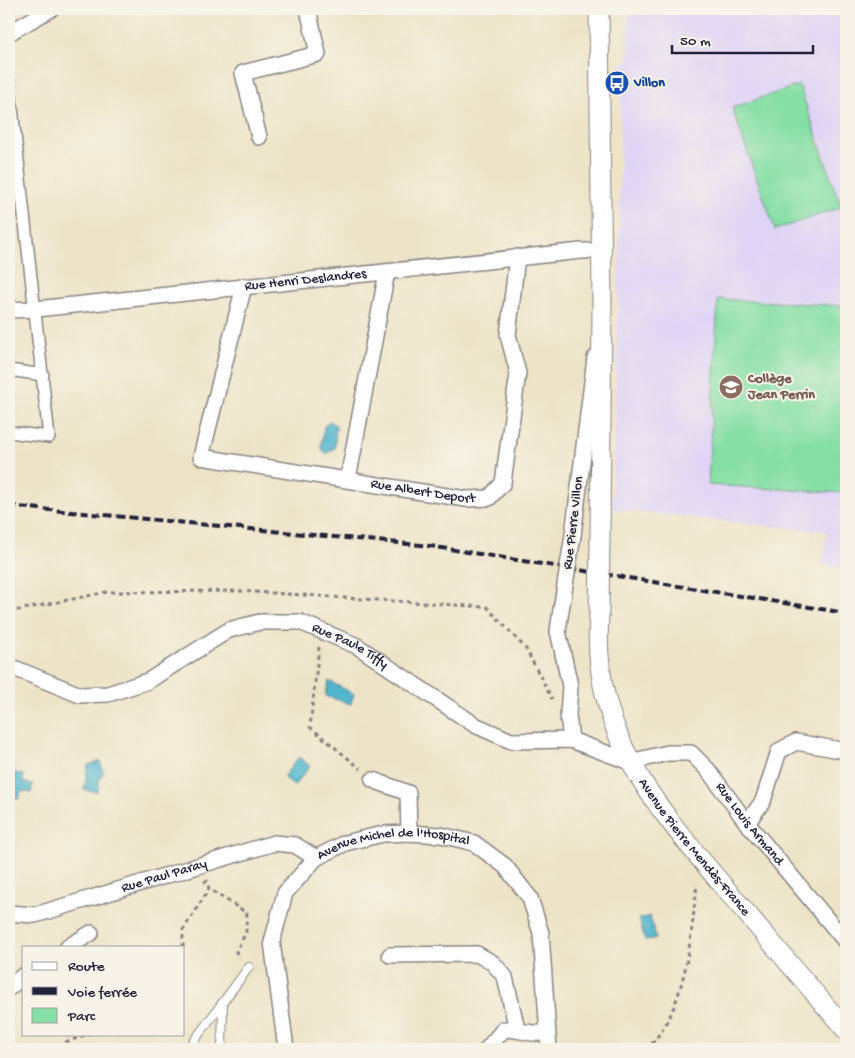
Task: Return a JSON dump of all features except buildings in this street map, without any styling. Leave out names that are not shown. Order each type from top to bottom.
[{"type":"street","points":[[9,33],[51,9]]},
{"type":"street","points":[[259,137],[243,72],[318,54],[308,9]]},
{"type":"street","name":"Rue Pierre Villon","points":[[598,636],[602,304],[600,9]]},
{"type":"street","points":[[9,81],[44,375],[49,438],[9,432]]},
{"type":"street","name":"Rue Henri Deslandres","points":[[9,310],[36,309],[516,257],[602,251]]},
{"type":"street","name":"Rue Albert Deport","points":[[244,286],[201,457],[466,499],[489,498],[504,483],[518,374],[508,335],[516,257]]},
{"type":"street","points":[[348,479],[387,272]]},
{"type":"street","name":"Rue Pierre Villon","points":[[571,740],[568,715],[570,686],[558,631],[573,535],[602,304]]},
{"type":"street","points":[[9,370],[44,375]]},
{"type":"street","name":"Rue Paule Tiffy","points":[[9,666],[80,695],[108,694],[148,680],[229,630],[260,622],[300,622],[321,629],[357,646],[475,725],[511,741],[571,740],[630,762]]},
{"type":"street","name":"Avenue Pierre Mendès-France","points":[[598,636],[599,662],[608,710],[630,762],[664,816],[846,1030]]},
{"type":"street","points":[[747,823],[763,802],[779,751],[796,742],[846,751]]},
{"type":"street","name":"Rue Louis Armand","points":[[630,762],[668,753],[691,754],[708,770],[747,823],[846,942]]},
{"type":"street","points":[[373,780],[408,793],[409,833]]},
{"type":"street","name":"Avenue Michel de l'Hospital","points":[[286,1049],[272,942],[285,893],[316,858],[345,843],[383,834],[409,833],[441,835],[474,843],[505,866],[530,898],[541,933],[549,1049]]},
{"type":"street","name":"Rue Paul Paray","points":[[9,913],[35,915],[274,843],[295,845],[316,858]]},
{"type":"street","points":[[70,946],[91,933]]},
{"type":"street","points":[[390,955],[477,954],[493,962],[505,977],[517,1029]]},
{"type":"street","points":[[9,988],[22,977]]},
{"type":"street","points":[[487,1049],[504,1029],[517,1029],[533,1035],[547,1032]]},
{"type":"lane","points":[[188,1049],[249,967]]},
{"type":"lane","points":[[222,1049],[223,1003]]},
{"type":"path","points":[[321,629],[310,727],[373,780]]},
{"type":"path","points":[[646,1049],[653,1043],[674,1010],[686,959],[700,858]]},
{"type":"path","points":[[183,946],[184,930],[209,889],[247,913],[246,932],[236,952],[249,967]]},
{"type":"path","points":[[61,1049],[66,1042],[83,1036]]},
{"type":"shaded area","name":"Collège Jean Perrin","points":[[629,9],[846,9],[846,569],[822,565],[827,532],[612,509],[619,266],[621,63],[628,62]]},
{"type":"green space","points":[[799,85],[841,207],[775,230],[732,108]]},
{"type":"green space","points":[[718,299],[846,306],[846,493],[708,485]]},
{"type":"water","points":[[329,421],[336,425],[335,448],[326,454],[321,447],[324,426]]},
{"type":"water","points":[[329,681],[354,694],[351,704],[325,696]]},
{"type":"water","points":[[299,757],[310,766],[294,786],[283,777]]},
{"type":"water","points":[[100,761],[104,774],[101,775],[97,792],[84,790],[88,765]]},
{"type":"water","points":[[11,772],[24,775],[23,782],[33,785],[31,793],[21,791],[19,799],[9,798]]},
{"type":"water","points":[[650,916],[656,938],[645,941],[639,919]]},
{"type":"railway","points":[[9,506],[430,546],[846,613]]},
{"type":"place","name":"Villon","points":[[617,83]]},
{"type":"place","name":"Collège Jean Perrin","points":[[731,387]]}]
